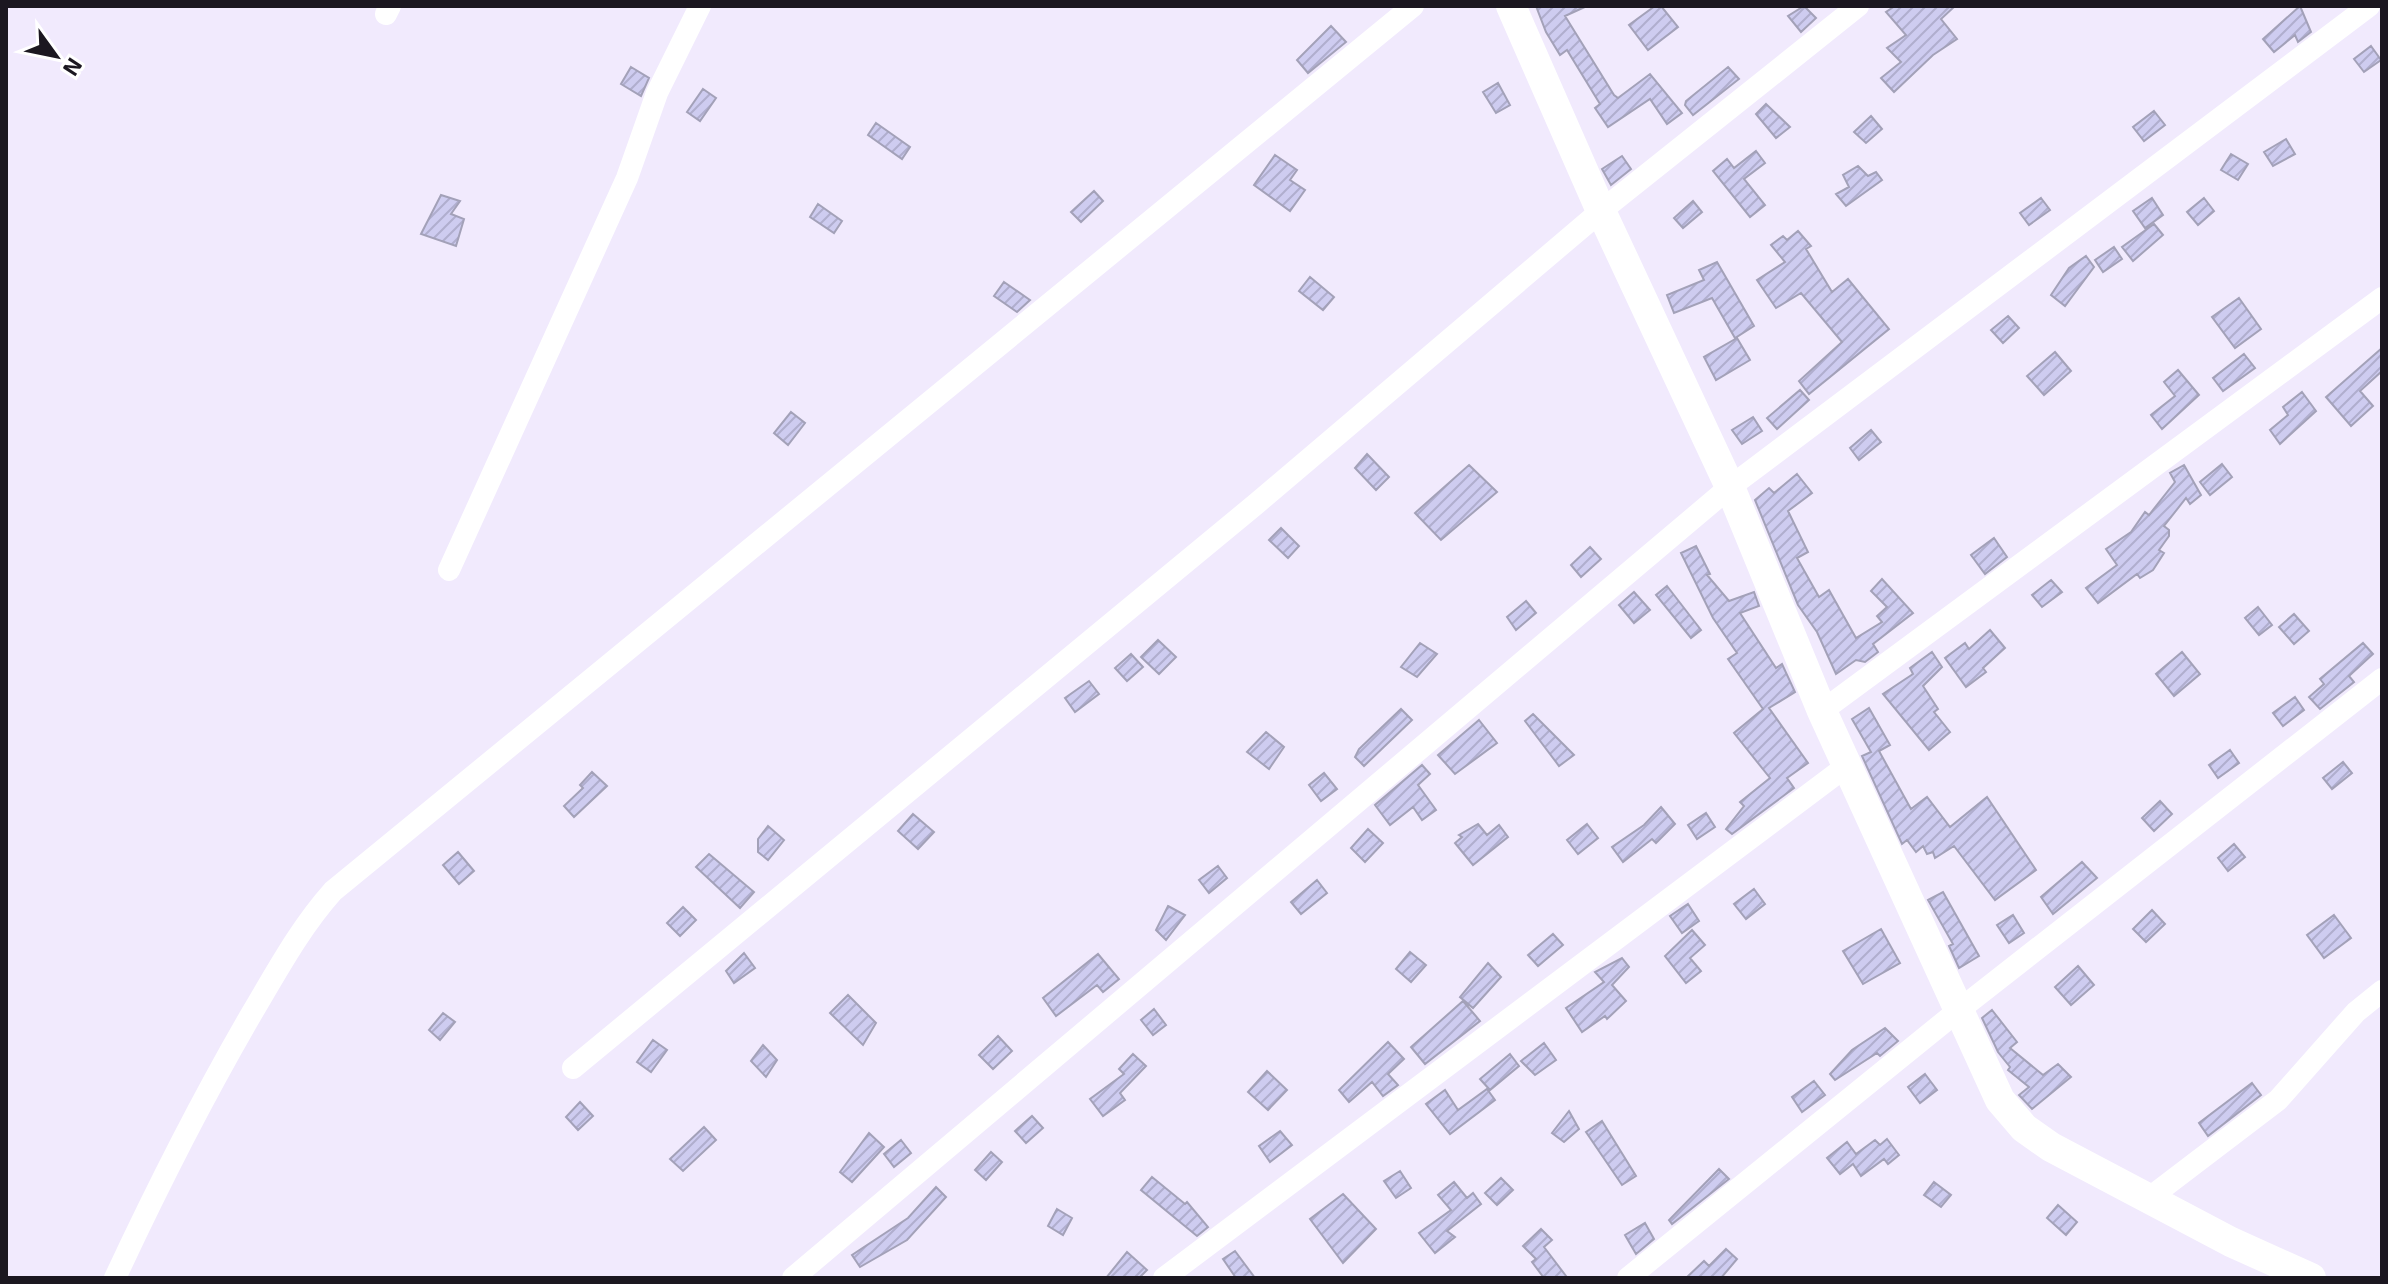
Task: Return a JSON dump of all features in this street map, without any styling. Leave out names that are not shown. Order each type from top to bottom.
[{"type":"street","points":[[449,570],[627,178],[657,93],[700,6]]},
{"type":"street","points":[[115,1278],[151,1201],[232,1048],[293,943],[333,891],[1413,6]]},
{"type":"street","points":[[1511,6],[1601,211],[1730,487],[1822,711],[2000,1100],[2024,1128],[2051,1147],[2148,1199],[2311,1278]]},
{"type":"street","points":[[573,1068],[1244,514],[1601,211],[1858,6]]},
{"type":"street","points":[[793,1278],[1730,487],[2369,6]]},
{"type":"street","points":[[1822,711],[2382,298]]},
{"type":"street","points":[[1628,1278],[1959,1010],[2382,679]]},
{"type":"street","points":[[1164,1278],[1848,765]]},
{"type":"street","points":[[2148,1199],[2278,1100],[2356,1012],[2382,991]]},
{"type":"building","points":[[1536,6],[1587,6],[1565,16],[1614,95],[1618,98],[1650,74],[1682,113],[1667,124],[1650,99],[1608,127],[1595,108],[1600,104],[1567,50],[1560,55],[1546,32]]},
{"type":"building","points":[[1655,6],[1661,6],[1678,27],[1648,50],[1629,25]]},
{"type":"building","points":[[1804,6],[1816,18],[1801,32],[1788,16]]},
{"type":"building","points":[[1895,6],[1955,6],[1941,19],[1957,39],[1933,55],[1894,92],[1881,78],[1901,62],[1887,48],[1906,35],[1886,12]]},
{"type":"building","points":[[2300,6],[2311,32],[2298,42],[2295,35],[2274,52],[2263,39]]},
{"type":"building","points":[[1331,26],[1346,42],[1308,73],[1297,60]]},
{"type":"building","points":[[2371,46],[2381,60],[2364,72],[2354,59]]},
{"type":"building","points":[[631,67],[649,78],[641,96],[621,84]]},
{"type":"building","points":[[1728,67],[1739,79],[1693,115],[1685,105],[1686,101]]},
{"type":"building","points":[[1498,83],[1510,105],[1496,113],[1483,92]]},
{"type":"building","points":[[703,89],[716,98],[700,121],[687,112]]},
{"type":"building","points":[[1766,104],[1790,127],[1776,138],[1756,114]]},
{"type":"building","points":[[2154,111],[2165,125],[2144,141],[2133,127]]},
{"type":"building","points":[[1871,116],[1882,129],[1866,143],[1854,132]]},
{"type":"building","points":[[876,123],[910,147],[902,159],[868,135]]},
{"type":"building","points":[[2286,139],[2295,154],[2273,166],[2264,152]]},
{"type":"building","points":[[1756,151],[1765,163],[1744,179],[1765,205],[1750,217],[1713,171],[1727,159],[1734,168]]},
{"type":"building","points":[[2231,154],[2248,164],[2238,180],[2221,170]]},
{"type":"building","points":[[1275,155],[1297,170],[1290,180],[1305,190],[1290,211],[1254,185]]},
{"type":"building","points":[[1622,156],[1631,169],[1611,185],[1602,169]]},
{"type":"building","points":[[1858,166],[1868,176],[1876,172],[1882,180],[1846,206],[1836,194],[1849,187],[1843,175]]},
{"type":"building","points":[[1094,191],[1103,201],[1081,222],[1071,212]]},
{"type":"building","points":[[441,195],[460,201],[451,214],[464,219],[456,246],[421,234]]},
{"type":"building","points":[[2041,198],[2050,210],[2029,225],[2020,213]]},
{"type":"building","points":[[2152,198],[2163,215],[2145,228],[2133,211]]},
{"type":"building","points":[[2204,198],[2214,211],[2198,225],[2187,212]]},
{"type":"building","points":[[1693,201],[1702,212],[1683,228],[1674,218]]},
{"type":"building","points":[[818,204],[842,221],[834,233],[810,217]]},
{"type":"building","points":[[2154,224],[2163,235],[2133,261],[2122,247]]},
{"type":"building","points":[[1798,231],[1811,246],[1806,249],[1832,292],[1848,279],[1889,329],[1809,394],[1799,381],[1842,342],[1801,293],[1776,308],[1757,280],[1785,262],[1771,245],[1783,236],[1787,240]]},
{"type":"building","points":[[2114,247],[2122,259],[2103,272],[2095,260]]},
{"type":"building","points":[[2086,256],[2094,267],[2065,306],[2051,295],[2069,268]]},
{"type":"building","points":[[1717,262],[1754,326],[1735,338],[1712,298],[1674,313],[1667,295],[1704,280],[1699,270]]},
{"type":"building","points":[[1310,277],[1334,297],[1323,310],[1299,291]]},
{"type":"building","points":[[1004,282],[1030,300],[1017,312],[994,296]]},
{"type":"building","points":[[2239,298],[2261,329],[2235,348],[2212,317]]},
{"type":"building","points":[[2008,316],[2019,328],[2003,343],[1991,330]]},
{"type":"building","points":[[1737,338],[1750,360],[1716,380],[1704,357]]},
{"type":"building","points":[[2382,348],[2382,371],[2360,391],[2373,406],[2351,426],[2326,397]]},
{"type":"building","points":[[2055,352],[2071,371],[2044,395],[2027,376]]},
{"type":"building","points":[[2244,354],[2255,368],[2223,391],[2213,378]]},
{"type":"building","points":[[2178,370],[2199,395],[2162,429],[2151,415],[2175,396],[2164,382]]},
{"type":"building","points":[[1800,390],[1809,400],[1777,429],[1767,418]]},
{"type":"building","points":[[2302,392],[2316,411],[2280,444],[2270,430],[2288,415],[2283,407]]},
{"type":"building","points":[[791,412],[805,423],[788,445],[774,433]]},
{"type":"building","points":[[1753,417],[1762,431],[1742,444],[1732,430]]},
{"type":"building","points":[[1871,430],[1881,442],[1859,460],[1850,448]]},
{"type":"building","points":[[1367,454],[1389,477],[1376,490],[1355,468]]},
{"type":"building","points":[[2222,464],[2232,477],[2210,495],[2200,482]]},
{"type":"building","points":[[1469,465],[1497,492],[1441,540],[1415,513]]},
{"type":"building","points":[[2184,465],[2201,495],[2190,504],[2186,498],[2164,526],[2169,530],[2169,536],[2159,550],[2164,553],[2153,570],[2140,578],[2137,574],[2098,603],[2086,588],[2117,565],[2106,549],[2131,532],[2145,512],[2149,515],[2175,482],[2170,473]]},
{"type":"building","points":[[1797,474],[1812,493],[1788,511],[1808,552],[1797,558],[1819,597],[1829,590],[1856,638],[1882,622],[1877,616],[1887,607],[1871,591],[1882,579],[1913,613],[1873,644],[1878,652],[1865,662],[1856,660],[1836,674],[1817,632],[1798,605],[1755,500],[1769,488],[1774,493]]},
{"type":"building","points":[[1281,528],[1299,546],[1288,558],[1269,540]]},
{"type":"building","points":[[1994,538],[2007,557],[1985,574],[1971,555]]},
{"type":"building","points":[[1696,546],[1710,574],[1707,575],[1729,601],[1754,592],[1759,606],[1740,613],[1776,668],[1782,664],[1795,692],[1769,708],[1808,763],[1787,778],[1794,788],[1732,834],[1726,829],[1744,806],[1740,802],[1770,778],[1734,733],[1763,709],[1728,659],[1737,653],[1713,618],[1681,553]]},
{"type":"building","points":[[1590,547],[1601,559],[1581,577],[1571,565]]},
{"type":"building","points":[[2051,580],[2062,592],[2042,607],[2032,595]]},
{"type":"building","points":[[1667,586],[1701,630],[1691,638],[1656,595]]},
{"type":"building","points":[[1634,592],[1650,610],[1634,623],[1619,605]]},
{"type":"building","points":[[1526,601],[1536,613],[1516,630],[1507,617]]},
{"type":"building","points":[[2258,607],[2272,625],[2259,635],[2245,618]]},
{"type":"building","points":[[2294,614],[2309,631],[2294,644],[2279,627]]},
{"type":"building","points":[[1990,630],[2005,648],[1983,668],[1986,672],[1966,687],[1945,658],[1965,643],[1969,649]]},
{"type":"building","points":[[1158,640],[1176,657],[1159,674],[1141,657]]},
{"type":"building","points":[[1420,643],[1437,654],[1417,677],[1401,667]]},
{"type":"building","points":[[2363,643],[2373,654],[2349,676],[2354,682],[2320,709],[2309,697],[2324,684],[2320,679]]},
{"type":"building","points":[[1932,652],[1942,667],[1923,686],[1938,709],[1934,712],[1950,732],[1929,750],[1883,694],[1913,674],[1910,668]]},
{"type":"building","points":[[2182,652],[2200,674],[2174,696],[2156,674]]},
{"type":"building","points":[[1131,654],[1143,667],[1127,681],[1115,668]]},
{"type":"building","points":[[1089,681],[1099,694],[1075,712],[1065,698]]},
{"type":"building","points":[[2295,697],[2304,710],[2283,726],[2273,713]]},
{"type":"building","points":[[1869,708],[1890,745],[1879,751],[1911,809],[1927,797],[1950,827],[1987,797],[2036,870],[1995,900],[1954,846],[1935,858],[1933,852],[1927,854],[1923,846],[1916,852],[1907,840],[1902,844],[1862,756],[1871,752],[1852,719]]},
{"type":"building","points":[[1401,709],[1412,720],[1364,766],[1355,757],[1359,749]]},
{"type":"building","points":[[1533,714],[1574,755],[1559,766],[1525,721]]},
{"type":"building","points":[[1479,720],[1497,743],[1455,774],[1438,755]]},
{"type":"building","points":[[1266,732],[1284,747],[1269,769],[1247,752]]},
{"type":"building","points":[[2230,750],[2239,763],[2218,778],[2209,765]]},
{"type":"building","points":[[2343,762],[2352,773],[2332,789],[2323,778]]},
{"type":"building","points":[[1422,765],[1430,774],[1418,785],[1436,810],[1422,820],[1413,807],[1390,825],[1375,805]]},
{"type":"building","points":[[592,772],[607,786],[574,817],[564,806],[583,788],[580,785]]},
{"type":"building","points":[[1324,773],[1337,789],[1321,801],[1309,785]]},
{"type":"building","points":[[2160,801],[2172,814],[2154,831],[2142,818]]},
{"type":"building","points":[[1661,807],[1675,824],[1656,843],[1652,839],[1623,862],[1612,847],[1644,825]]},
{"type":"building","points":[[1706,813],[1715,827],[1697,839],[1688,825]]},
{"type":"building","points":[[913,814],[934,832],[918,849],[898,831]]},
{"type":"building","points":[[1478,824],[1487,835],[1499,825],[1508,837],[1473,865],[1455,843],[1462,837],[1459,835]]},
{"type":"building","points":[[1587,824],[1598,838],[1578,854],[1567,840]]},
{"type":"building","points":[[768,826],[784,840],[768,860],[758,852],[758,839]]},
{"type":"building","points":[[1368,829],[1383,843],[1365,862],[1351,848]]},
{"type":"building","points":[[2234,844],[2245,857],[2228,871],[2218,858]]},
{"type":"building","points":[[458,852],[474,871],[459,884],[443,865]]},
{"type":"building","points":[[709,854],[754,892],[740,908],[696,867]]},
{"type":"building","points":[[2082,862],[2097,878],[2053,914],[2041,897]]},
{"type":"building","points":[[1218,866],[1227,878],[1209,893],[1199,880]]},
{"type":"building","points":[[1317,880],[1327,893],[1301,914],[1291,902]]},
{"type":"building","points":[[1754,889],[1765,904],[1746,919],[1734,904]]},
{"type":"building","points":[[1943,892],[1979,956],[1959,968],[1949,946],[1953,944],[1928,900]]},
{"type":"building","points":[[1688,904],[1699,921],[1682,933],[1670,916]]},
{"type":"building","points":[[1168,906],[1185,915],[1166,940],[1156,930]]},
{"type":"building","points":[[683,907],[696,920],[680,936],[667,923]]},
{"type":"building","points":[[2152,910],[2165,924],[2146,942],[2133,929]]},
{"type":"building","points":[[2013,915],[2024,933],[2009,943],[1997,925]]},
{"type":"building","points":[[2334,915],[2351,938],[2324,958],[2307,935]]},
{"type":"building","points":[[1881,929],[1900,963],[1863,984],[1843,951]]},
{"type":"building","points":[[1692,930],[1705,945],[1690,958],[1701,971],[1686,983],[1665,956]]},
{"type":"building","points":[[1553,934],[1563,945],[1538,966],[1528,955]]},
{"type":"building","points":[[1410,952],[1426,965],[1411,982],[1396,969]]},
{"type":"building","points":[[744,953],[755,968],[734,983],[726,971]]},
{"type":"building","points":[[1098,954],[1119,979],[1103,992],[1097,985],[1056,1016],[1043,998]]},
{"type":"building","points":[[1622,958],[1629,967],[1612,985],[1626,1001],[1607,1019],[1605,1016],[1582,1032],[1566,1008],[1604,982],[1595,972]]},
{"type":"building","points":[[1488,963],[1501,977],[1473,1008],[1460,997]]},
{"type":"building","points":[[2078,966],[2094,985],[2071,1005],[2055,987]]},
{"type":"building","points":[[848,995],[876,1023],[863,1045],[830,1013]]},
{"type":"building","points":[[1463,1001],[1480,1021],[1425,1064],[1411,1047]]},
{"type":"building","points":[[1154,1009],[1166,1025],[1153,1035],[1141,1020]]},
{"type":"building","points":[[1992,1010],[2017,1042],[2010,1048],[2043,1075],[2058,1064],[2071,1077],[2032,1109],[2019,1095],[2029,1087],[2008,1070],[2010,1067],[1998,1052],[1982,1018]]},
{"type":"building","points":[[443,1013],[455,1022],[440,1040],[429,1030]]},
{"type":"building","points":[[1885,1028],[1898,1041],[1880,1056],[1877,1053],[1835,1080],[1830,1074],[1852,1050]]},
{"type":"building","points":[[998,1036],[1012,1051],[993,1069],[979,1055]]},
{"type":"building","points":[[653,1040],[667,1050],[651,1072],[637,1062]]},
{"type":"building","points":[[1388,1042],[1404,1059],[1388,1074],[1398,1085],[1383,1096],[1372,1082],[1349,1102],[1339,1090]]},
{"type":"building","points":[[1544,1043],[1556,1060],[1535,1075],[1521,1061]]},
{"type":"building","points":[[763,1045],[777,1060],[766,1077],[751,1061]]},
{"type":"building","points":[[1133,1054],[1146,1066],[1120,1093],[1125,1100],[1103,1116],[1090,1099],[1124,1074],[1119,1069]]},
{"type":"building","points":[[1510,1054],[1519,1066],[1490,1090],[1480,1079]]},
{"type":"building","points":[[1267,1071],[1287,1090],[1268,1110],[1248,1092]]},
{"type":"building","points":[[1925,1074],[1937,1090],[1920,1103],[1908,1087]]},
{"type":"building","points":[[1814,1081],[1825,1095],[1802,1112],[1792,1097]]},
{"type":"building","points":[[2252,1083],[2261,1095],[2208,1136],[2199,1123]]},
{"type":"building","points":[[1487,1089],[1495,1100],[1450,1134],[1426,1104],[1445,1090],[1458,1110]]},
{"type":"building","points":[[580,1102],[593,1116],[578,1130],[566,1117]]},
{"type":"building","points":[[1569,1111],[1579,1129],[1564,1142],[1552,1133]]},
{"type":"building","points":[[1032,1116],[1043,1128],[1026,1143],[1015,1131]]},
{"type":"building","points":[[1602,1121],[1636,1176],[1622,1185],[1586,1132]]},
{"type":"building","points":[[704,1127],[716,1140],[683,1171],[670,1159]]},
{"type":"building","points":[[1280,1131],[1292,1145],[1270,1162],[1259,1146]]},
{"type":"building","points":[[869,1133],[884,1147],[852,1182],[840,1172]]},
{"type":"building","points":[[1887,1139],[1899,1155],[1888,1164],[1884,1159],[1861,1176],[1853,1164],[1840,1174],[1827,1158],[1847,1142],[1856,1154],[1875,1140],[1880,1145]]},
{"type":"building","points":[[901,1140],[911,1153],[894,1167],[884,1154]]},
{"type":"building","points":[[991,1152],[1002,1162],[986,1180],[975,1170]]},
{"type":"building","points":[[1719,1169],[1729,1179],[1672,1224],[1669,1220]]},
{"type":"building","points":[[1400,1171],[1411,1188],[1396,1198],[1384,1181]]},
{"type":"building","points":[[1152,1177],[1185,1204],[1187,1202],[1208,1227],[1197,1236],[1141,1190]]},
{"type":"building","points":[[1501,1178],[1513,1190],[1497,1205],[1485,1193]]},
{"type":"building","points":[[1454,1182],[1467,1198],[1473,1193],[1481,1204],[1447,1231],[1455,1237],[1435,1253],[1419,1233],[1451,1210],[1438,1195]]},
{"type":"building","points":[[1934,1182],[1951,1195],[1941,1207],[1924,1195]]},
{"type":"building","points":[[936,1187],[946,1197],[907,1240],[860,1267],[852,1255],[908,1218]]},
{"type":"building","points":[[1343,1194],[1376,1229],[1343,1263],[1310,1219]]},
{"type":"building","points":[[2058,1205],[2077,1222],[2066,1235],[2047,1218]]},
{"type":"building","points":[[1057,1209],[1072,1218],[1063,1235],[1048,1226]]},
{"type":"building","points":[[1645,1223],[1654,1239],[1636,1254],[1625,1235]]},
{"type":"building","points":[[1541,1229],[1552,1240],[1544,1247],[1566,1276],[1563,1278],[1544,1278],[1532,1262],[1536,1259],[1523,1246]]},
{"type":"building","points":[[1726,1249],[1737,1259],[1721,1278],[1686,1278],[1704,1261],[1709,1266]]},
{"type":"building","points":[[1235,1251],[1255,1278],[1236,1278],[1223,1259]]},
{"type":"building","points":[[1127,1252],[1147,1270],[1139,1278],[1106,1278]]}]
